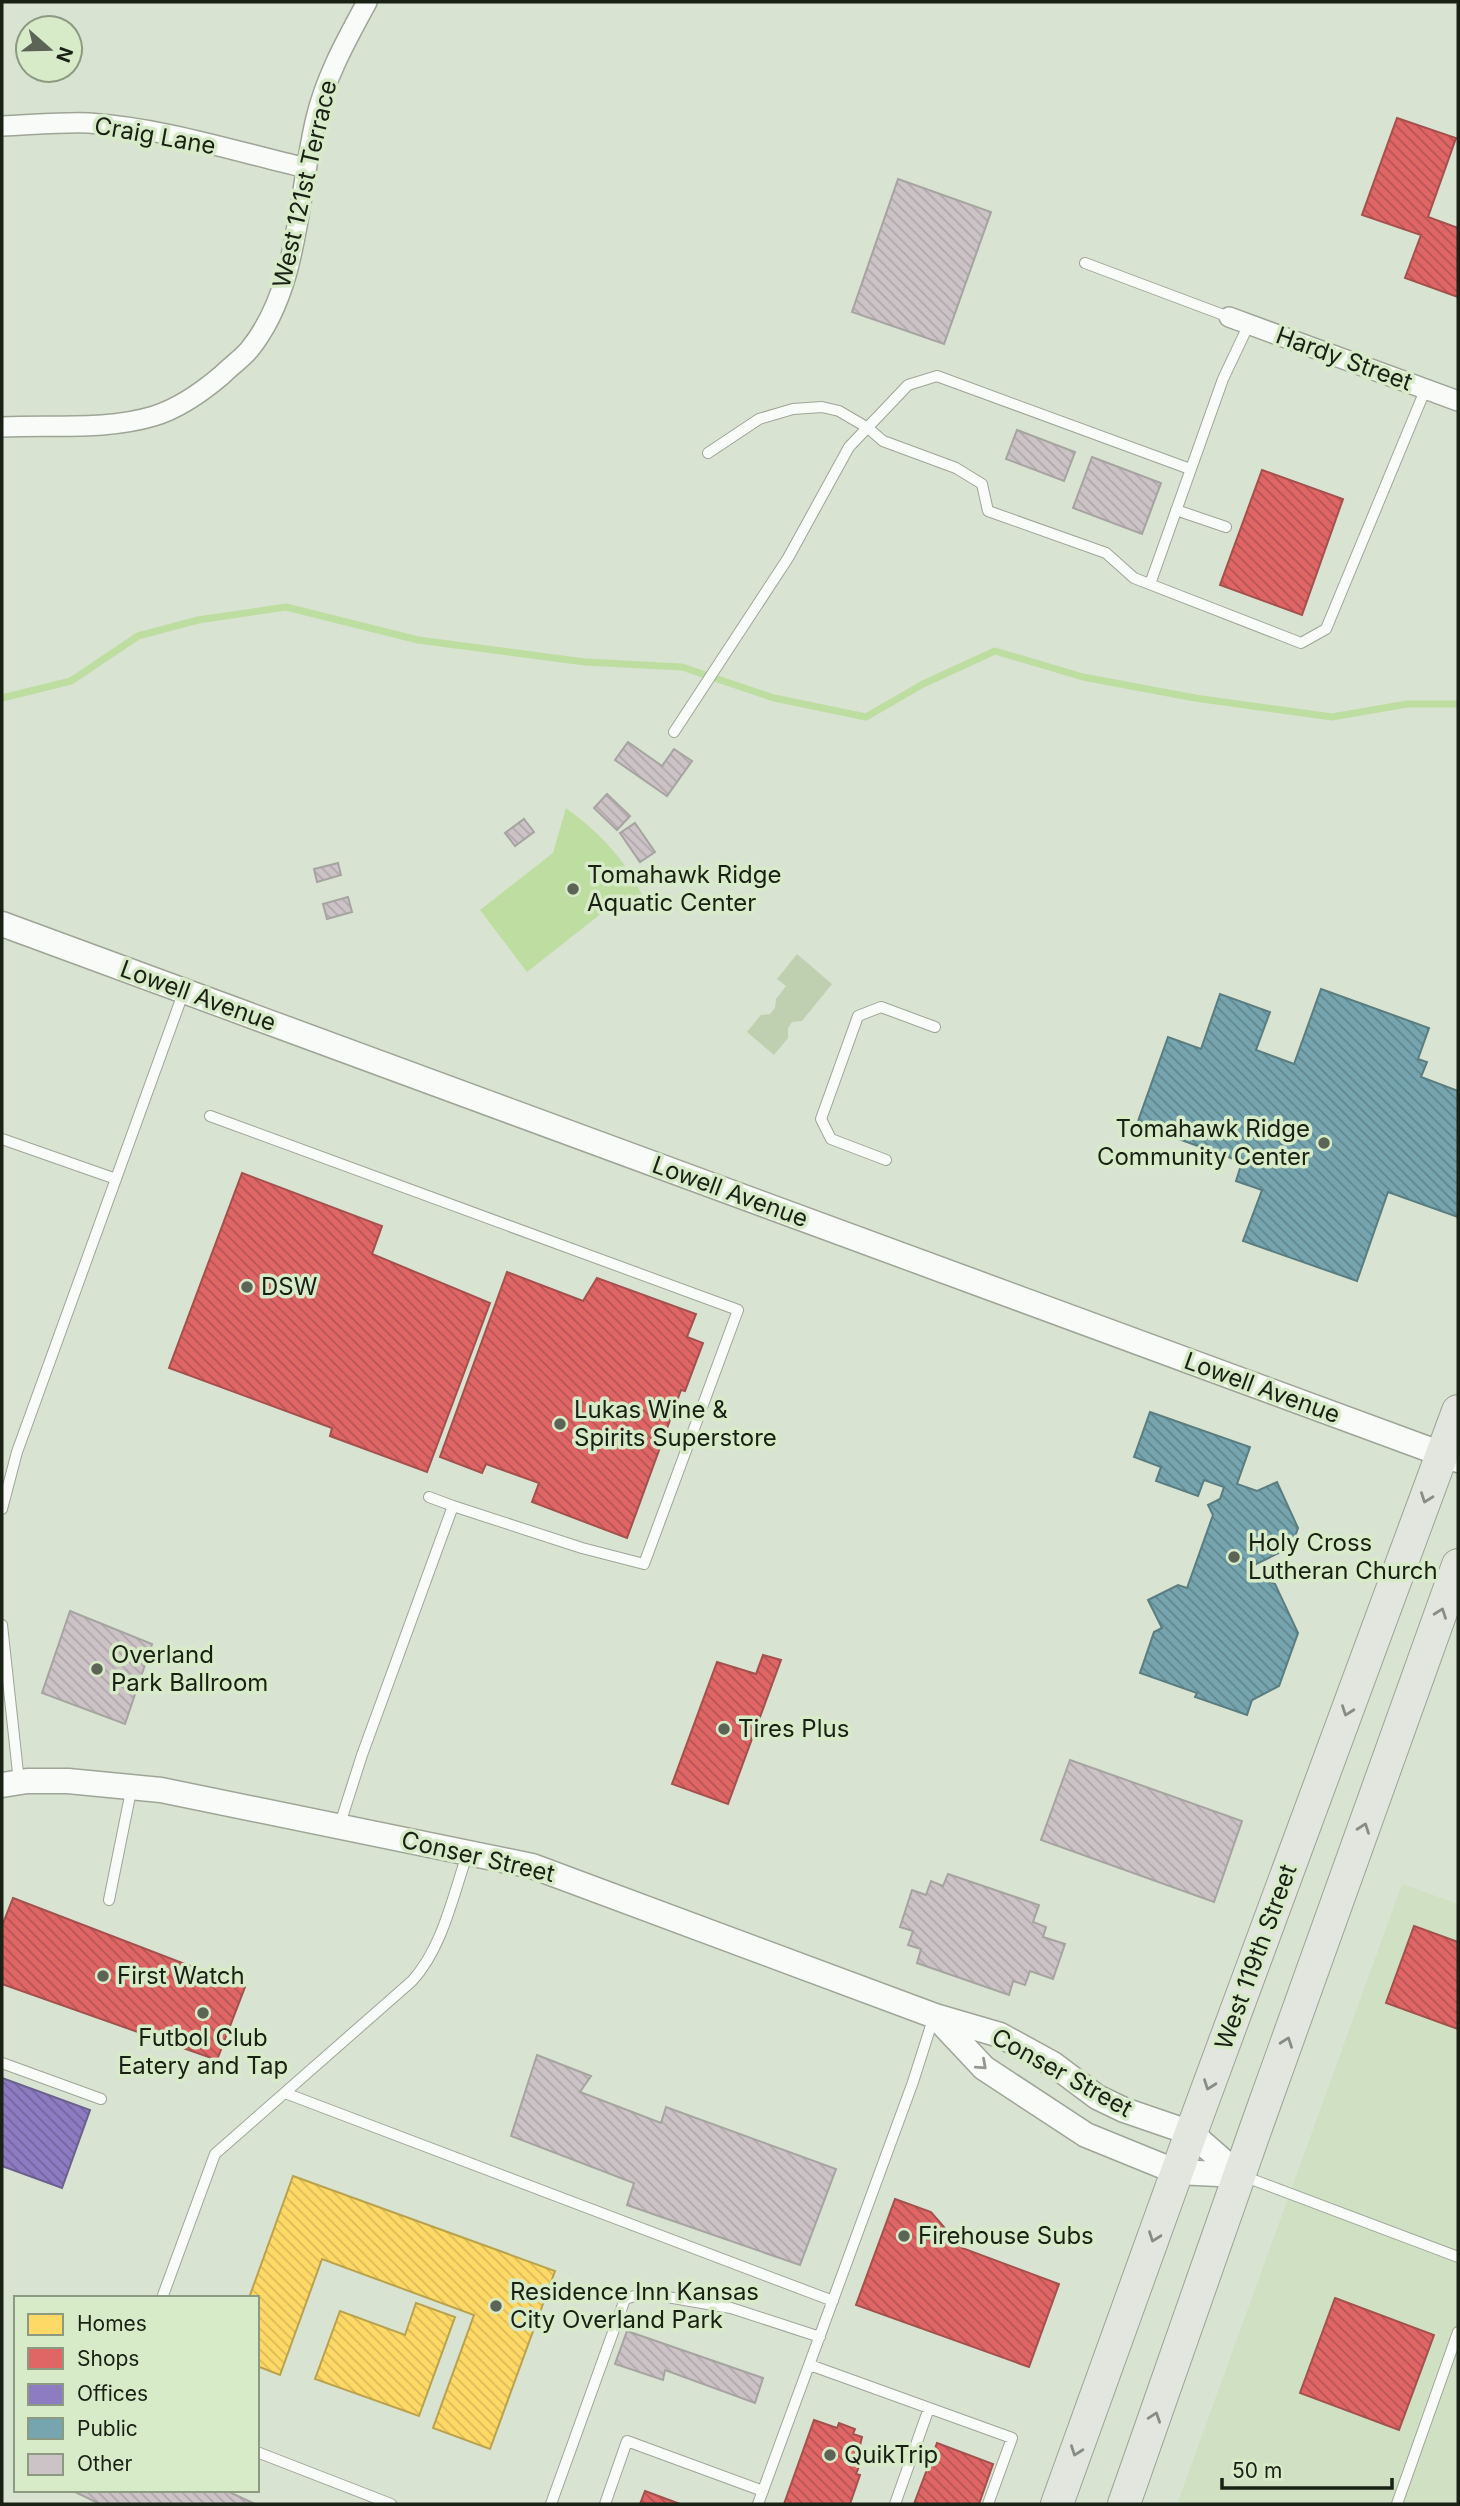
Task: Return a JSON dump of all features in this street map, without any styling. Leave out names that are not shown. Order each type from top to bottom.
[{"type":"main road","name":"West 119th Street","points":[[1057,2504],[1191,2133],[1450,1457],[1458,1410]]},
{"type":"main road","points":[[1124,2504],[1458,1565]]},
{"type":"street","name":"West 121st Terrace","points":[[2,427],[78,427],[116,424],[155,415],[205,390],[249,349],[281,293],[291,258],[316,118],[332,69],[367,2]]},
{"type":"street","name":"Craig Lane","points":[[2,126],[86,123],[142,129],[184,136],[306,168]]},
{"type":"street","name":"Hardy Street","points":[[1229,317],[1458,401]]},
{"type":"street","name":"Lowell Avenue","points":[[2,924],[1450,1457]]},
{"type":"street","name":"Conser Street","points":[[10,1784],[68,1781],[161,1790],[532,1866],[935,2016],[1000,2035],[1053,2064],[1097,2097],[1124,2110],[1191,2133],[1239,2175]]},
{"type":"street","name":"Conser Street","points":[[935,2016],[984,2068],[1086,2135],[1177,2172],[1239,2175]]},
{"type":"lane","points":[[1085,263],[1229,317]]},
{"type":"lane","points":[[1150,584],[1223,379],[1249,324]]},
{"type":"lane","points":[[674,732],[788,558],[849,447],[908,385],[937,376],[1191,469]]},
{"type":"lane","points":[[708,453],[759,419],[793,409],[822,407],[839,411],[868,428],[883,441],[956,468],[982,484],[988,512],[1106,553],[1134,578],[1301,643],[1326,629],[1426,388]]},
{"type":"lane","points":[[1176,510],[1226,527]]},
{"type":"lane","points":[[2,1509],[17,1452],[184,991]]},
{"type":"lane","points":[[886,1160],[831,1139],[821,1119],[858,1016],[881,1007],[935,1027]]},
{"type":"lane","points":[[210,1116],[738,1310],[644,1564],[537,1535],[429,1497]]},
{"type":"lane","points":[[2,1139],[116,1179]]},
{"type":"lane","points":[[339,1827],[362,1755],[453,1506]]},
{"type":"lane","points":[[2,1625],[10,1784]]},
{"type":"lane","points":[[109,1900],[132,1786]]},
{"type":"lane","points":[[163,2296],[215,2154],[423,1969],[437,1941],[468,1852]]},
{"type":"lane","points":[[758,2504],[935,2016]]},
{"type":"lane","points":[[2,2063],[101,2099]]},
{"type":"lane","points":[[285,2093],[833,2301]]},
{"type":"lane","points":[[1239,2175],[1458,2257]]},
{"type":"lane","points":[[551,2504],[625,2299],[644,2292],[731,2308],[820,2337]]},
{"type":"lane","points":[[1397,2504],[1458,2333]]},
{"type":"lane","points":[[810,2365],[1012,2438],[988,2504]]},
{"type":"lane","points":[[894,2504],[929,2408]]},
{"type":"lane","points":[[605,2504],[627,2441],[763,2491]]},
{"type":"lane","points":[[259,2453],[374,2502],[391,2504]]},
{"type":"shaded area","name":"Tomahawk Ridge Aquatic Center","points":[[566,808],[614,851],[648,906],[602,913],[527,972],[480,910],[553,853]]},
{"type":"shaded area","points":[[797,954],[832,984],[802,1021],[792,1022],[788,1028],[788,1038],[774,1055],[747,1032],[761,1015],[770,1014],[775,1008],[776,999],[786,986],[777,979]]},
{"type":"shaded area","points":[[1402,1884],[1458,1904],[1458,2504],[1177,2504]]},
{"type":"building: Homes","name":"Residence Inn Kansas City Overland Park","points":[[293,2176],[555,2271],[490,2449],[433,2428],[474,2315],[322,2259],[280,2375],[259,2367],[259,2296],[250,2296]]},
{"type":"building: Homes","name":"Residence Inn Kansas City Overland Park","points":[[416,2303],[455,2317],[419,2416],[315,2379],[340,2311],[405,2335]]},
{"type":"building: Shops","points":[[1397,118],[1456,138],[1428,217],[1458,228],[1458,297],[1405,278],[1421,235],[1362,215]]},
{"type":"building: Shops","points":[[1262,470],[1343,499],[1302,615],[1220,585]]},
{"type":"building: Shops","points":[[242,1173],[382,1226],[372,1254],[490,1303],[427,1472],[330,1436],[332,1428],[169,1368]]},
{"type":"building: Shops","name":"Lukas Wine & Spirits Superstore","points":[[507,1272],[583,1301],[597,1278],[696,1314],[687,1337],[703,1343],[685,1391],[681,1390],[627,1538],[532,1502],[539,1483],[486,1464],[482,1473],[440,1457]]},
{"type":"building: Shops","name":"Tires Plus","points":[[763,1655],[781,1660],[728,1804],[672,1784],[717,1662],[756,1674]]},
{"type":"building: Shops","points":[[13,1898],[245,1987],[217,2060],[2,1984],[2,1926]]},
{"type":"building: Shops","points":[[1414,1926],[1458,1942],[1458,2029],[1386,2003]]},
{"type":"building: Shops","points":[[895,2199],[931,2212],[962,2248],[1059,2284],[1029,2367],[856,2305]]},
{"type":"building: Shops","points":[[1335,2298],[1434,2335],[1399,2430],[1300,2393]]},
{"type":"building: Shops","name":"QuikTrip","points":[[814,2420],[837,2428],[839,2423],[855,2429],[853,2434],[862,2437],[856,2462],[860,2464],[856,2474],[860,2475],[850,2504],[784,2504]]},
{"type":"building: Shops","name":"QuikTrip","points":[[937,2443],[993,2464],[979,2504],[914,2504]]},
{"type":"building: Shops","points":[[645,2491],[680,2504],[640,2504]]},
{"type":"building: Offices","points":[[2,2078],[90,2110],[62,2188],[2,2166]]},
{"type":"building: Public","name":"Tomahawk Ridge Community Center","points":[[1321,989],[1429,1028],[1418,1059],[1427,1062],[1421,1077],[1458,1091],[1458,1217],[1388,1192],[1357,1281],[1243,1241],[1262,1190],[1236,1181],[1242,1162],[1137,1124],[1168,1037],[1201,1049],[1220,994],[1270,1012],[1256,1050],[1294,1064]]},
{"type":"building: Public","name":"Holy Cross Lutheran Church","points":[[1150,1412],[1250,1447],[1237,1484],[1257,1491],[1277,1482],[1298,1528],[1291,1547],[1250,1567],[1247,1573],[1275,1584],[1298,1633],[1279,1686],[1252,1700],[1247,1715],[1195,1697],[1197,1693],[1140,1673],[1154,1632],[1162,1628],[1148,1600],[1178,1585],[1187,1588],[1213,1515],[1208,1505],[1220,1499],[1224,1487],[1204,1480],[1198,1496],[1156,1481],[1161,1467],[1134,1457]]},
{"type":"building: Other","points":[[898,179],[991,212],[944,344],[852,312]]},
{"type":"building: Other","points":[[1017,430],[1075,452],[1064,481],[1006,459]]},
{"type":"building: Other","points":[[1092,457],[1161,483],[1142,534],[1073,508]]},
{"type":"building: Other","points":[[628,742],[662,766],[674,749],[692,761],[667,796],[615,760]]},
{"type":"building: Other","points":[[607,794],[630,816],[617,830],[594,808]]},
{"type":"building: Other","points":[[524,819],[534,832],[515,846],[505,833]]},
{"type":"building: Other","points":[[635,823],[655,852],[640,862],[620,833]]},
{"type":"building: Other","points":[[338,863],[341,875],[317,882],[314,869]]},
{"type":"building: Other","points":[[348,897],[352,912],[327,919],[323,904]]},
{"type":"building: Other","name":"Overland Park Ballroom","points":[[70,1611],[152,1644],[125,1724],[42,1693]]},
{"type":"building: Other","points":[[1070,1760],[1242,1821],[1214,1902],[1041,1840]]},
{"type":"building: Other","points":[[948,1874],[1039,1905],[1033,1922],[1046,1927],[1043,1937],[1065,1944],[1053,1979],[1030,1971],[1025,1985],[1013,1981],[1009,1995],[917,1963],[921,1949],[908,1945],[913,1931],[900,1927],[912,1890],[926,1895],[931,1881],[943,1886]]},
{"type":"building: Other","points":[[537,2055],[591,2076],[580,2092],[661,2123],[666,2107],[836,2169],[800,2265],[627,2205],[634,2183],[511,2136]]},
{"type":"building: Other","points":[[627,2331],[763,2378],[755,2403],[665,2370],[663,2380],[615,2364]]},
{"type":"building: Other","points":[[75,2492],[229,2492],[255,2504],[100,2504]]},
{"type":"waterway","points":[[2,698],[71,681],[138,636],[198,620],[286,607],[418,640],[585,662],[682,667],[774,698],[866,717],[923,684],[995,651],[1083,677],[1195,698],[1332,717],[1407,704],[1458,704]]},
{"type":"place","name":"Tomahawk Ridge Aquatic Center","points":[[573,889]]},
{"type":"place","name":"Tomahawk Ridge Community Center","points":[[1324,1143]]},
{"type":"place","name":"DSW","points":[[247,1287]]},
{"type":"place","name":"Lukas Wine & Spirits Superstore","points":[[560,1424]]},
{"type":"place","name":"Holy Cross Lutheran Church","points":[[1234,1557]]},
{"type":"place","name":"Overland Park Ballroom","points":[[97,1669]]},
{"type":"place","name":"Tires Plus","points":[[724,1729]]},
{"type":"place","name":"First Watch","points":[[103,1976]]},
{"type":"place","name":"Futbol Club Eatery and Tap","points":[[203,2013]]},
{"type":"place","name":"Firehouse Subs","points":[[904,2236]]},
{"type":"place","name":"Residence Inn Kansas City Overland Park","points":[[496,2306]]},
{"type":"place","name":"QuikTrip","points":[[830,2455]]}]
